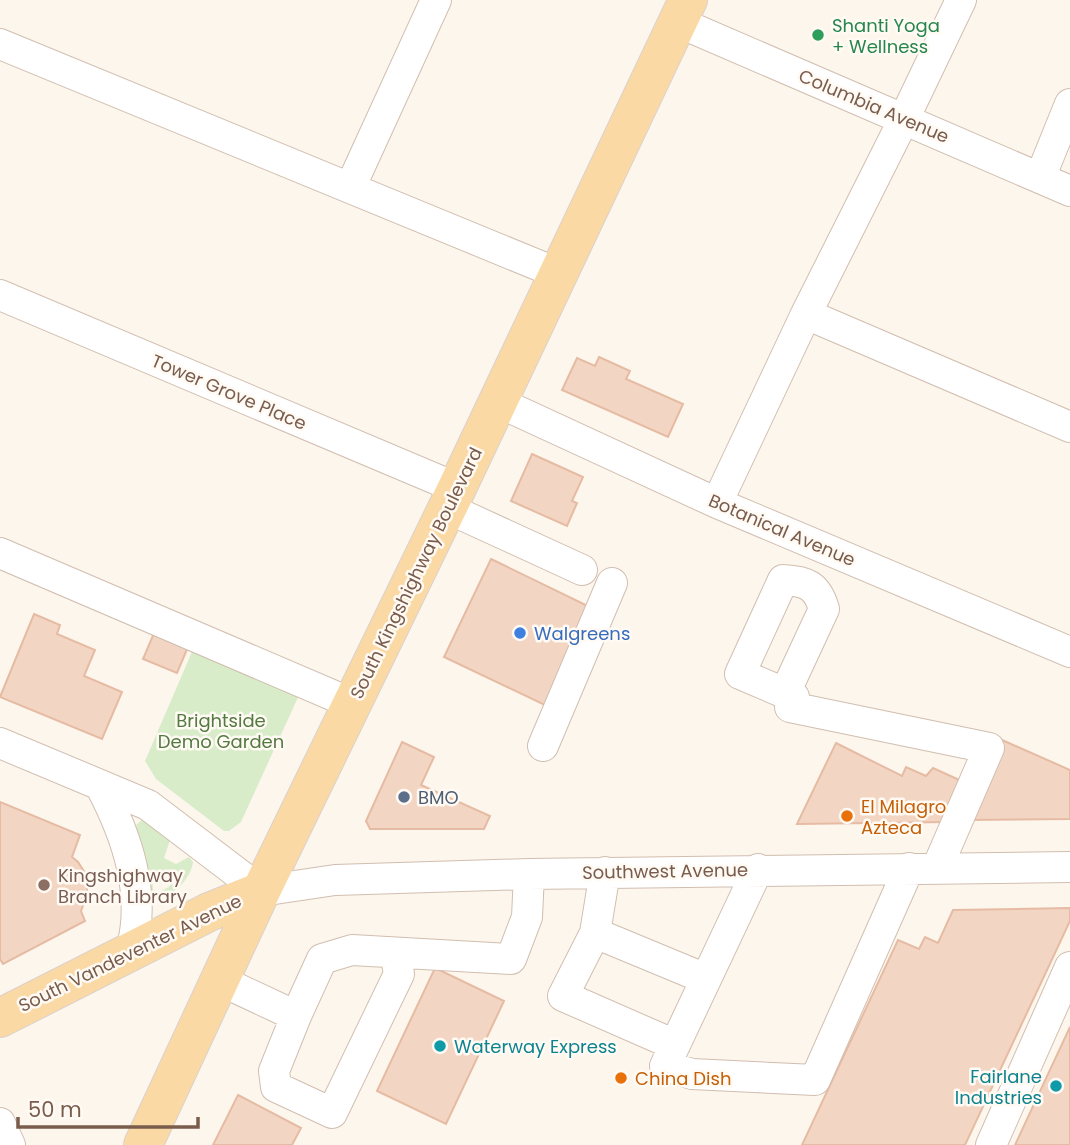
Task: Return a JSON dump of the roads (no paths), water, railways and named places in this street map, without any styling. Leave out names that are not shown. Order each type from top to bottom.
[{"type":"main road","name":"South Kingshighway Boulevard","points":[[143,1145],[261,891],[452,498],[683,11]]},
{"type":"main road","name":"South Vandeventer Avenue","points":[[1,1014],[226,904],[261,891]]},
{"type":"street","points":[[350,188],[436,0]]},
{"type":"street","points":[[717,503],[806,314],[961,0]]},
{"type":"street","name":"Columbia Avenue","points":[[683,11],[904,120],[1070,191]]},
{"type":"street","points":[[0,44],[557,273]]},
{"type":"street","points":[[1040,178],[1070,104]]},
{"type":"street","name":"Tower Grove Place","points":[[0,295],[452,498],[582,570]]},
{"type":"street","points":[[806,314],[1070,427]]},
{"type":"street","name":"Botanical Avenue","points":[[498,402],[717,503],[1070,652]]},
{"type":"street","points":[[0,553],[353,704]]},
{"type":"street","points":[[543,746],[612,583]]},
{"type":"street","points":[[758,869],[665,1066],[692,1074],[815,1080],[923,868],[989,748],[787,700]]},
{"type":"street","points":[[0,743],[148,805],[261,891]]},
{"type":"street","points":[[100,785],[117,822],[136,880],[138,905],[131,951]]},
{"type":"street","name":"Southwest Avenue","points":[[261,891],[335,880],[529,874],[1070,867]]},
{"type":"street","points":[[606,872],[595,933],[563,996],[675,1045]]},
{"type":"street","points":[[395,953],[399,974],[332,1113],[276,1087],[274,1071],[322,959],[352,950],[511,959],[527,917],[529,874]]},
{"type":"street","points":[[595,933],[706,979]]},
{"type":"street","points":[[991,1145],[1070,967]]},
{"type":"street","points":[[219,980],[296,1016]]},
{"type":"street","points":[[0,1123],[10,1145]]},
{"type":"place","name":"Shanti Yoga + Wellness","points":[[818,35]]},
{"type":"place","name":"Walgreens","points":[[520,633]]},
{"type":"place","name":"BMO","points":[[404,797]]},
{"type":"place","name":"El Milagro Azteca","points":[[847,816]]},
{"type":"place","name":"Kingshighway Branch Library","points":[[44,885]]},
{"type":"place","name":"Waterway Express","points":[[440,1046]]},
{"type":"place","name":"China Dish","points":[[621,1078]]},
{"type":"place","name":"Fairlane Industries","points":[[1056,1086]]},
{"type":"park label","name":"Brightside Demo Garden","points":[[221,730]]}]
